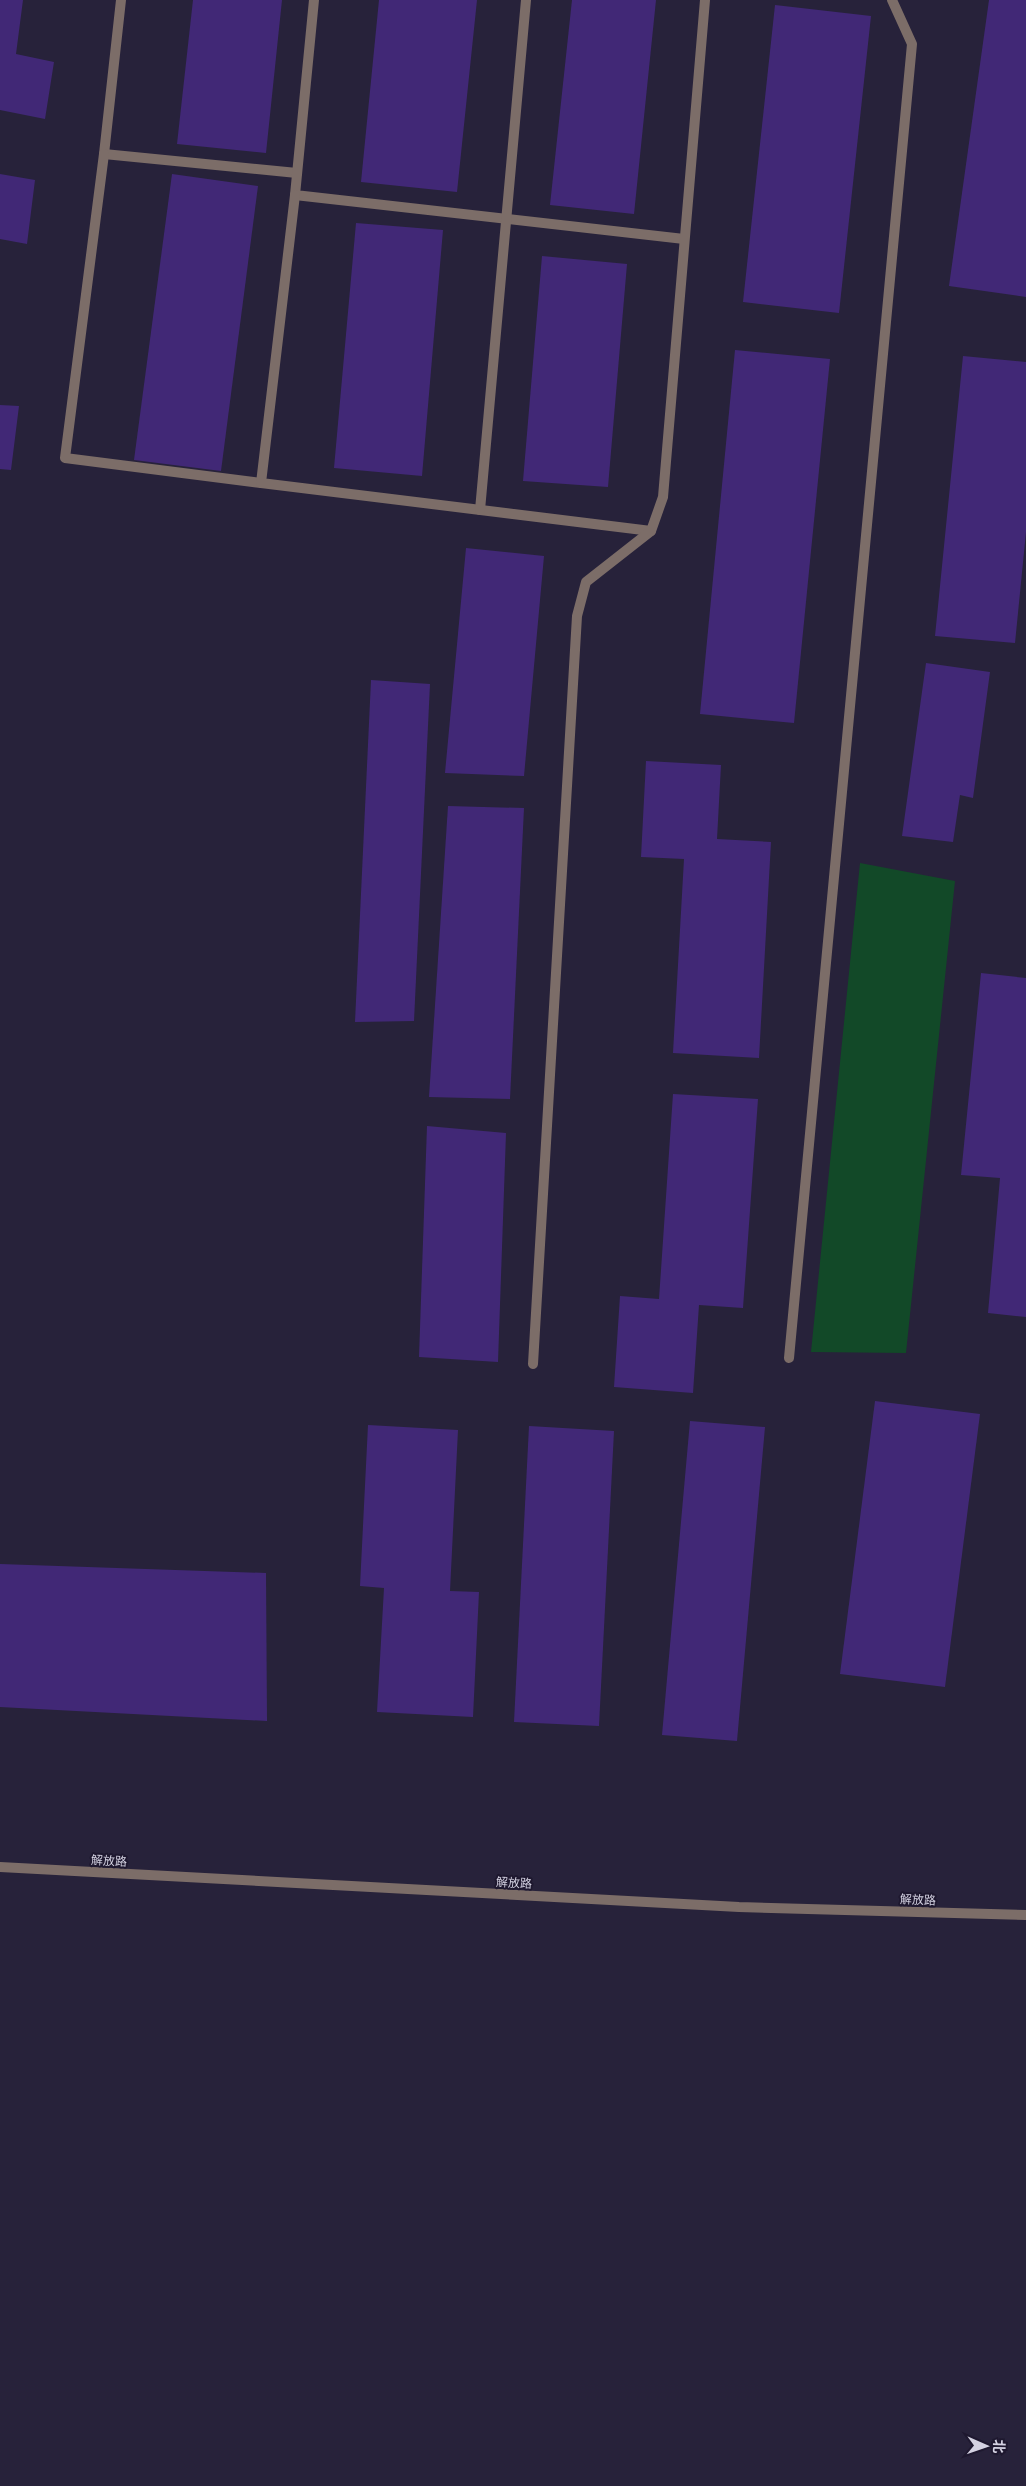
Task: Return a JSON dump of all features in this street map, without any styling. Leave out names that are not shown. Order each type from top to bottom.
[{"type":"street","points":[[122,0],[65,458],[651,531]]},
{"type":"street","points":[[261,483],[295,194],[314,0]]},
{"type":"street","points":[[480,510],[526,0]]},
{"type":"street","points":[[533,1364],[577,616],[586,582],[612,559],[651,531],[663,497],[705,0]]},
{"type":"street","points":[[789,1358],[912,44],[892,0]]},
{"type":"street","points":[[104,154],[297,173]]},
{"type":"street","points":[[295,194],[684,240]]},
{"type":"street","name":"解放路","points":[[0,1868],[739,1907],[1026,1916]]},
{"type":"green space","points":[[860,863],[955,881],[906,1353],[811,1352]]},
{"type":"building","points":[[0,0],[23,0],[16,54],[54,62],[45,119],[0,110]]},
{"type":"building","points":[[193,0],[282,0],[266,153],[177,144]]},
{"type":"building","points":[[379,0],[477,0],[457,192],[361,182]]},
{"type":"building","points":[[572,0],[656,0],[634,214],[550,205]]},
{"type":"building","points":[[989,0],[1026,0],[1026,297],[949,286]]},
{"type":"building","points":[[775,5],[871,16],[839,313],[743,302]]},
{"type":"building","points":[[0,174],[35,180],[27,244],[0,239]]},
{"type":"building","points":[[172,174],[258,186],[221,471],[134,460]]},
{"type":"building","points":[[356,223],[443,230],[422,476],[334,468]]},
{"type":"building","points":[[542,256],[627,264],[608,487],[523,481]]},
{"type":"building","points":[[735,350],[830,359],[794,723],[700,714]]},
{"type":"building","points":[[963,356],[1026,362],[1026,532],[1015,643],[935,636]]},
{"type":"building","points":[[0,405],[19,406],[11,470],[0,469]]},
{"type":"building","points":[[466,548],[544,556],[524,776],[445,773]]},
{"type":"building","points":[[926,663],[990,672],[973,798],[960,795],[953,842],[902,836]]},
{"type":"building","points":[[371,680],[430,684],[414,1021],[355,1022]]},
{"type":"building","points":[[646,761],[721,765],[717,839],[771,842],[759,1058],[673,1053],[684,859],[641,857]]},
{"type":"building","points":[[448,806],[524,808],[510,1099],[429,1097]]},
{"type":"building","points":[[981,973],[1026,978],[1026,1317],[988,1313],[1000,1178],[961,1175]]},
{"type":"building","points":[[673,1094],[758,1099],[743,1308],[699,1305],[693,1393],[614,1387],[620,1296],[659,1299]]},
{"type":"building","points":[[427,1126],[506,1133],[498,1362],[419,1357]]},
{"type":"building","points":[[875,1401],[980,1414],[945,1687],[840,1674]]},
{"type":"building","points":[[690,1421],[765,1427],[737,1741],[662,1735]]},
{"type":"building","points":[[368,1425],[458,1430],[450,1591],[479,1592],[473,1717],[377,1712],[384,1588],[360,1586]]},
{"type":"building","points":[[529,1426],[614,1431],[599,1726],[514,1722]]},
{"type":"building","points":[[0,1564],[266,1573],[267,1721],[0,1707]]}]
